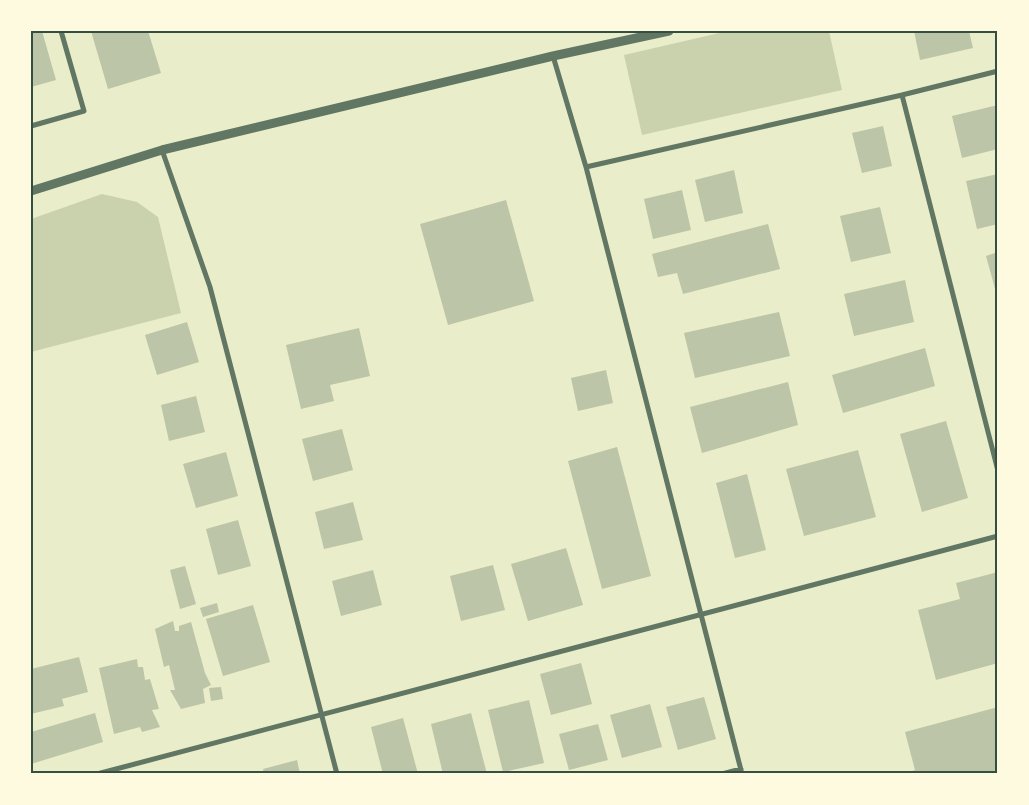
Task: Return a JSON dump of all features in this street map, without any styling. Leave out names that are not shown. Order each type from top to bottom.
[{"type":"street","points":[[31,126],[84,111],[61,31]]},
{"type":"street","points":[[32,190],[162,150],[553,56],[669,31]]},
{"type":"street","points":[[553,56],[586,167],[742,771],[722,774]]},
{"type":"street","points":[[586,167],[902,95],[998,70]]},
{"type":"street","points":[[902,95],[998,471]]},
{"type":"street","points":[[162,150],[210,287],[337,774]]},
{"type":"street","points":[[96,774],[998,536]]},
{"type":"green space","points":[[728,31],[829,31],[842,90],[642,135],[624,55]]},
{"type":"green space","points":[[102,194],[137,202],[158,217],[181,313],[31,352],[31,219]]},
{"type":"building","points":[[31,31],[42,31],[56,80],[31,87]]},
{"type":"building","points":[[91,31],[148,31],[161,73],[108,89]]},
{"type":"building","points":[[914,31],[969,31],[973,48],[920,60]]},
{"type":"building","points":[[998,105],[998,149],[962,158],[952,116]]},
{"type":"building","points":[[883,126],[892,166],[862,173],[852,133]]},
{"type":"building","points":[[734,170],[743,213],[705,222],[695,180]]},
{"type":"building","points":[[998,174],[998,224],[977,229],[966,181]]},
{"type":"building","points":[[682,190],[691,230],[653,239],[644,199]]},
{"type":"building","points":[[506,200],[534,301],[448,325],[420,224]]},
{"type":"building","points":[[880,207],[891,253],[851,262],[840,216]]},
{"type":"building","points":[[768,224],[780,269],[683,294],[677,273],[658,277],[652,254]]},
{"type":"building","points":[[998,252],[998,296],[997,296],[986,256]]},
{"type":"building","points":[[905,280],[914,322],[854,336],[844,294]]},
{"type":"building","points":[[779,312],[790,356],[695,378],[684,333]]},
{"type":"building","points":[[187,322],[199,362],[157,375],[145,335]]},
{"type":"building","points":[[359,328],[370,376],[330,385],[334,401],[301,409],[286,345]]},
{"type":"building","points":[[925,348],[935,386],[843,413],[832,375]]},
{"type":"building","points":[[606,370],[613,403],[578,411],[571,378]]},
{"type":"building","points":[[788,382],[798,425],[702,453],[690,407]]},
{"type":"building","points":[[196,396],[205,432],[169,441],[161,405]]},
{"type":"building","points":[[946,421],[968,498],[922,512],[900,434]]},
{"type":"building","points":[[342,429],[353,470],[313,481],[302,439]]},
{"type":"building","points":[[617,447],[651,576],[602,589],[568,461]]},
{"type":"building","points":[[858,450],[876,517],[804,536],[786,469]]},
{"type":"building","points":[[226,452],[238,496],[196,508],[183,464]]},
{"type":"building","points":[[747,474],[766,550],[735,558],[716,483]]},
{"type":"building","points":[[353,502],[363,540],[324,549],[315,512]]},
{"type":"building","points":[[238,520],[251,566],[218,575],[206,529]]},
{"type":"building","points":[[566,548],[583,605],[528,621],[511,564]]},
{"type":"building","points":[[493,565],[505,610],[461,621],[450,576]]},
{"type":"building","points":[[185,566],[196,604],[180,609],[170,570]]},
{"type":"building","points":[[373,570],[382,605],[341,616],[332,581]]},
{"type":"building","points":[[998,572],[998,663],[936,680],[918,610],[960,599],[956,583]]},
{"type":"building","points":[[217,603],[219,612],[203,617],[200,608]]},
{"type":"building","points":[[253,605],[270,662],[223,676],[206,619]]},
{"type":"building","points":[[173,621],[175,631],[179,631],[179,626],[191,622],[205,673],[211,685],[203,689],[205,703],[181,709],[170,690],[175,690],[169,665],[164,667],[155,629]]},
{"type":"building","points":[[79,657],[88,692],[62,699],[64,706],[31,714],[31,669]]},
{"type":"building","points":[[137,659],[138,667],[143,667],[145,680],[150,679],[159,709],[152,710],[160,727],[142,732],[140,727],[114,734],[99,668]]},
{"type":"building","points":[[581,663],[592,704],[551,715],[540,674]]},
{"type":"building","points":[[221,687],[223,699],[211,701],[209,688]]},
{"type":"building","points":[[704,697],[716,739],[678,750],[666,707]]},
{"type":"building","points":[[529,700],[544,763],[503,772],[488,710]]},
{"type":"building","points":[[650,704],[662,747],[622,758],[610,715]]},
{"type":"building","points":[[998,707],[998,774],[905,774],[915,770],[905,732]]},
{"type":"building","points":[[95,713],[103,742],[31,764],[31,732]]},
{"type":"building","points":[[471,713],[487,774],[443,774],[431,724]]},
{"type":"building","points":[[403,718],[418,774],[383,774],[371,727]]},
{"type":"building","points":[[598,724],[608,760],[569,770],[559,734]]},
{"type":"building","points":[[297,760],[300,774],[264,774],[263,769]]}]
